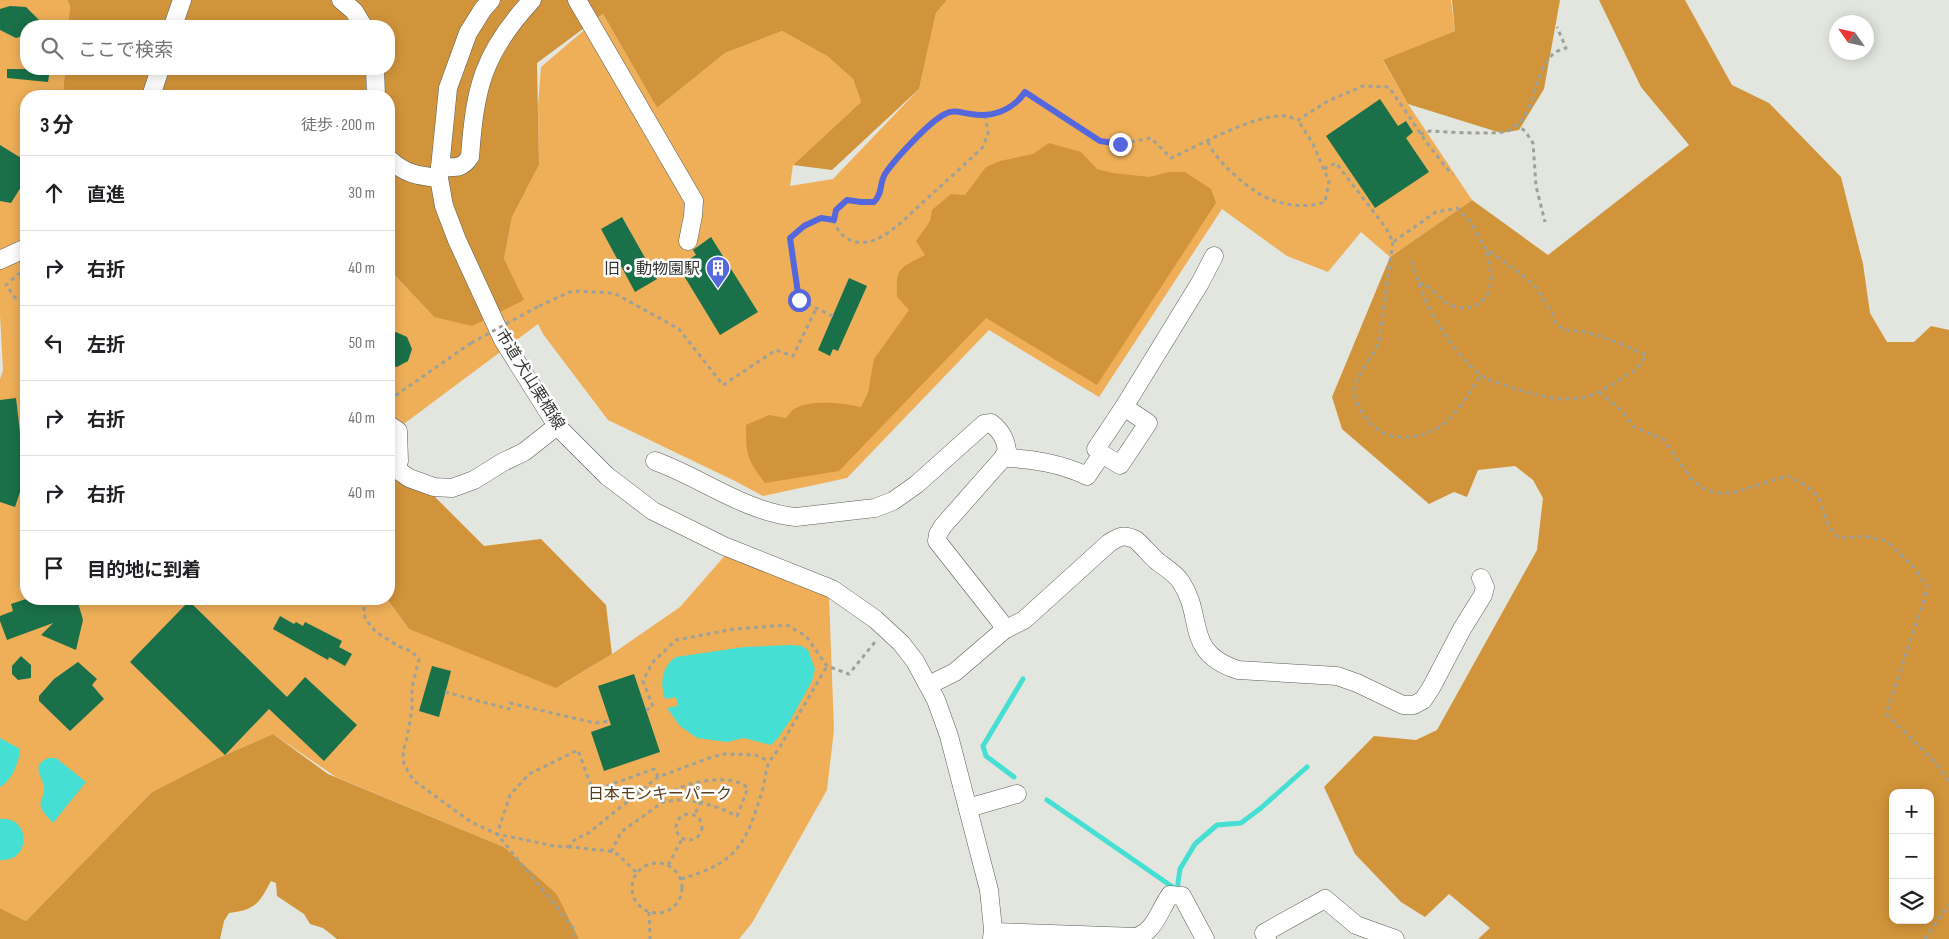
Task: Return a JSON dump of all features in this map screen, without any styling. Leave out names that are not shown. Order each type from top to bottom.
[{"type":"street","points":[[175,20],[182,0]]},
{"type":"street","points":[[341,0],[354,11],[359,20]]},
{"type":"street","name":"市道 犬山栗栖線","points":[[491,0],[468,33],[448,88],[439,173],[444,206],[457,240],[503,340],[557,426],[607,476],[653,511],[730,548],[832,590],[857,605],[901,643],[915,661],[932,693],[949,736],[989,890],[992,936]]},
{"type":"street","points":[[395,165],[416,176],[439,173],[465,164],[470,157],[477,93],[485,67],[496,44],[532,0]]},
{"type":"street","points":[[577,0],[694,201],[688,241]]},
{"type":"street","points":[[154,90],[158,75]]},
{"type":"street","points":[[375,75],[376,90]]},
{"type":"street","points":[[0,260],[20,251]]},
{"type":"street","points":[[1124,407],[1148,423],[1120,465],[1096,449],[1124,407],[1214,256]]},
{"type":"street","points":[[655,462],[680,470],[731,497],[771,512],[796,517],[875,508],[893,501],[917,484],[984,424],[991,423],[1000,430],[1005,439],[1007,450],[943,526],[938,534],[937,541],[1000,621],[1004,630]]},
{"type":"street","points":[[395,468],[409,478],[434,487],[452,488],[474,480],[503,462],[524,452],[557,426]]},
{"type":"street","points":[[395,429],[398,431],[398,461],[395,464]]},
{"type":"street","points":[[1002,458],[1016,458],[1046,463],[1087,476],[1102,454]]},
{"type":"street","points":[[932,693],[1004,630],[1024,620],[1109,543],[1120,536],[1128,536],[1136,540],[1180,580],[1186,591],[1201,642],[1206,650],[1224,666],[1238,670],[1337,676],[1357,683],[1403,705],[1414,705],[1423,700],[1431,688],[1462,628],[1483,595],[1485,587],[1481,578]]},
{"type":"street","points":[[968,808],[1017,794]]},
{"type":"street","points":[[992,936],[1136,937],[1146,934],[1170,894],[1182,896],[1205,939]]},
{"type":"street","points":[[1267,939],[1264,932],[1325,899],[1356,925],[1395,939]]},
{"type":"path","points":[[1420,134],[1430,131],[1508,131],[1527,112],[1546,63],[1553,53],[1566,48],[1558,27]]},
{"type":"path","points":[[1298,120],[1328,101],[1363,86],[1389,87],[1420,134],[1453,174]]},
{"type":"path","points":[[985,114],[988,134],[984,147],[899,224],[879,238],[867,242],[852,242],[841,235],[836,228],[834,220],[836,210],[847,200],[874,202],[879,197],[884,176],[931,123],[946,113],[958,111],[973,114],[999,113],[1018,102],[1025,92],[1100,141],[1120,144],[1151,138],[1171,158],[1208,142],[1263,119],[1287,116],[1298,120],[1313,144],[1330,181],[1325,202],[1313,206],[1271,200],[1239,179],[1229,170],[1217,158],[1208,142]]},
{"type":"path","points":[[1516,124],[1525,131],[1533,143],[1536,186],[1545,222]]},
{"type":"path","points":[[1324,169],[1336,162],[1386,228],[1393,242],[1379,341],[1375,352],[1354,389],[1357,403],[1364,415],[1374,428],[1396,437],[1409,438],[1428,432],[1439,428],[1452,417],[1481,375]]},
{"type":"path","points":[[1393,242],[1436,212],[1457,208],[1472,224],[1484,247],[1526,278],[1546,303],[1555,322],[1563,330],[1582,330],[1624,344],[1646,355],[1639,368],[1599,392],[1566,400],[1534,394],[1481,375],[1457,351],[1437,322],[1419,284],[1411,257]]},
{"type":"path","points":[[833,316],[799,300],[790,238],[804,226],[821,218],[834,220]]},
{"type":"path","points":[[1419,284],[1425,284],[1450,305],[1458,308],[1473,307],[1480,303],[1490,290],[1491,273],[1487,250]]},
{"type":"path","points":[[6,284],[20,272]]},
{"type":"path","points":[[3,280],[16,299]]},
{"type":"path","points":[[395,396],[471,343],[539,306],[572,291],[614,293],[679,329],[722,385],[776,350],[794,356],[816,308]]},
{"type":"path","points":[[1599,392],[1622,412],[1634,427],[1663,438],[1693,481],[1703,488],[1717,493],[1732,493],[1787,476],[1801,482],[1814,492],[1820,502],[1829,527],[1836,536],[1847,538],[1864,536],[1887,541],[1913,566],[1926,586],[1925,596],[1886,714],[1936,763],[1949,782]]},
{"type":"path","points":[[364,605],[365,619],[376,632],[410,651],[420,659],[412,688],[412,709],[403,752],[404,764],[413,780],[471,822],[497,834],[554,846],[612,852],[617,854],[636,872]]},
{"type":"path","points":[[646,710],[653,707],[643,682],[652,663],[676,640],[734,628],[787,625],[806,636],[826,666],[849,674],[880,635]]},
{"type":"path","points":[[681,879],[721,863],[732,856],[742,843],[755,815],[764,782],[765,770],[769,761],[778,750],[826,666]]},
{"type":"path","points":[[445,692],[509,709],[510,703],[595,723],[610,721]]},
{"type":"path","points":[[497,834],[510,795],[529,774],[578,750],[593,791],[654,768],[658,778]]},
{"type":"path","points":[[570,847],[576,838],[586,835],[658,778],[724,754],[755,755],[769,761]]},
{"type":"path","points":[[612,852],[621,832],[663,802],[669,793],[708,780],[737,781],[748,788],[737,816],[701,802],[677,800],[663,802]]},
{"type":"path","points":[[694,815],[701,802]]},
{"type":"path","points":[[685,814],[694,815],[698,817],[702,825],[701,833],[695,839],[682,839],[676,832],[676,824],[681,816],[685,814]]},
{"type":"path","points":[[497,834],[574,929],[575,939]]},
{"type":"path","points":[[668,865],[682,839]]},
{"type":"path","points":[[657,862],[668,865],[677,872],[681,879],[681,895],[672,908],[665,912],[648,912],[636,902],[632,895],[631,887],[636,872],[649,863],[657,862]]},
{"type":"path","points":[[1925,939],[1949,904]]},
{"type":"path","points":[[648,912],[650,939]]},
{"type":"green space","name":"日本モンキーパーク","points":[[0,0],[67,0],[70,6],[69,20],[20,20],[20,75],[65,75],[63,90],[20,90],[20,605],[391,605],[409,629],[563,684],[612,654],[680,607],[728,552],[829,596],[834,730],[827,790],[752,923],[739,939],[579,939],[557,894],[504,847],[336,777],[273,734],[218,758],[152,792],[26,921],[0,908],[0,379],[3,370],[0,315]]},
{"type":"green space","points":[[947,0],[1451,0],[1455,31],[1383,61],[1408,104],[1472,200],[1390,257],[1361,232],[1328,272],[1287,256],[1222,209],[1099,397],[989,330],[847,478],[763,496],[608,420],[543,334],[538,324],[395,431],[395,275],[434,317],[504,259],[512,217],[539,165],[538,105],[541,67],[603,14],[657,108],[725,53],[782,31],[827,56],[853,79],[861,102],[793,165],[790,186],[833,179],[919,89],[936,13]]},
{"type":"shaded area","points":[[67,0],[947,0],[936,13],[919,89],[832,170],[793,165],[861,102],[853,79],[827,56],[782,31],[725,53],[657,108],[603,14],[537,63],[539,165],[512,217],[504,259],[524,300],[472,326],[434,317],[395,275],[395,90],[63,90],[65,75],[395,75],[395,20],[69,20],[70,6]]},
{"type":"shaded area","points":[[1452,0],[1560,0],[1544,89],[1519,130],[1501,133],[1408,104],[1383,60],[1455,31]]},
{"type":"shaded area","points":[[1599,0],[1685,0],[1732,85],[1769,103],[1841,177],[1863,264],[1870,313],[1887,342],[1914,342],[1931,326],[1949,330],[1949,939],[1478,939],[1490,928],[1449,894],[1425,917],[1401,902],[1355,854],[1324,787],[1374,736],[1416,740],[1437,730],[1537,550],[1543,498],[1533,480],[1515,466],[1478,470],[1467,497],[1454,492],[1429,504],[1342,429],[1332,397],[1390,257],[1472,200],[1548,255],[1689,145],[1641,87]]},
{"type":"shaded area","points":[[1049,143],[1081,152],[1097,169],[1113,173],[1149,177],[1169,172],[1185,172],[1211,189],[1216,203],[1097,385],[986,318],[839,471],[765,483],[754,468],[747,451],[746,425],[769,415],[786,418],[794,409],[809,404],[836,403],[861,407],[868,393],[874,359],[909,310],[897,297],[897,279],[904,266],[925,255],[916,241],[930,221],[932,210],[951,194],[965,195],[986,167],[1000,161],[1033,154]]},
{"type":"shaded area","points":[[395,478],[422,484],[484,546],[541,539],[606,605],[612,654],[556,688],[409,629],[391,605],[395,605]]},
{"type":"shaded area","points":[[273,734],[328,774],[504,847],[557,894],[579,939],[337,939],[323,928],[310,924],[304,914],[277,896],[276,883],[271,881],[256,904],[245,910],[229,913],[224,921],[220,939],[0,939],[0,908],[26,921],[152,792],[218,758]]},
{"type":"water","points":[[802,646],[808,650],[815,669],[812,681],[791,719],[771,745],[744,738],[727,742],[697,738],[680,726],[667,708],[678,706],[676,697],[665,699],[662,688],[663,676],[667,666],[676,657],[744,647]]},
{"type":"water","points":[[0,738],[20,749],[14,771],[0,787]]},
{"type":"water","points":[[48,758],[56,758],[86,782],[53,823],[43,811],[41,805],[44,787],[38,769],[42,761]]},
{"type":"water","points":[[0,819],[10,820],[18,825],[24,839],[18,854],[10,859],[0,860]]},
{"type":"building","points":[[10,6],[26,7],[39,20],[20,20],[20,37],[16,38],[0,30],[0,9]]},
{"type":"building","points":[[7,69],[20,69],[20,75],[49,75],[48,82],[7,78]]},
{"type":"building","points":[[1380,99],[1398,126],[1406,121],[1413,132],[1406,138],[1429,172],[1375,208],[1326,136]]},
{"type":"building","points":[[0,145],[20,157],[20,189],[11,203],[0,201]]},
{"type":"building","points":[[622,217],[657,279],[635,292],[601,229]]},
{"type":"building","name":"旧・動物園駅","points":[[711,237],[758,312],[720,335],[678,266],[696,255],[693,250]]},
{"type":"building","points":[[849,278],[867,286],[838,351],[833,349],[830,356],[818,350]]},
{"type":"building","points":[[395,332],[407,337],[412,349],[408,361],[397,367],[395,366]]},
{"type":"building","points":[[16,398],[20,433],[20,492],[15,507],[0,502],[0,400]]},
{"type":"building","points":[[20,601],[20,605],[79,605],[83,620],[76,650],[41,635],[53,623],[7,640],[0,616],[13,611],[11,604]]},
{"type":"building","points":[[185,605],[193,605],[287,697],[305,677],[357,725],[324,761],[269,709],[225,755],[130,662]]},
{"type":"building","points":[[280,616],[294,624],[296,622],[303,626],[305,622],[342,641],[339,647],[352,654],[345,666],[329,657],[328,660],[273,629]]},
{"type":"building","points":[[21,656],[31,665],[31,678],[18,680],[12,674],[12,666]]},
{"type":"building","points":[[78,662],[97,679],[92,685],[104,699],[70,731],[39,701],[39,696],[54,679]]},
{"type":"building","points":[[432,666],[451,671],[439,717],[419,711]]},
{"type":"building","points":[[634,674],[660,752],[604,771],[591,732],[611,725],[598,686]]},
{"type":"waterway","points":[[1014,777],[986,756],[983,746],[1023,679]]},
{"type":"waterway","points":[[1047,800],[1177,890],[1180,869],[1195,844],[1217,825],[1241,823],[1261,808],[1307,767]]},
{"type":"place","name":"旧・動物園駅","points":[[718,289]]},
{"type":"route","points":[[799,300],[790,238],[804,226],[821,218],[834,220],[836,210],[847,200],[874,202],[879,197],[884,176],[892,166],[931,123],[946,113],[958,111],[973,114],[999,113],[1018,102],[1025,92],[1100,141],[1120,144]]}]
